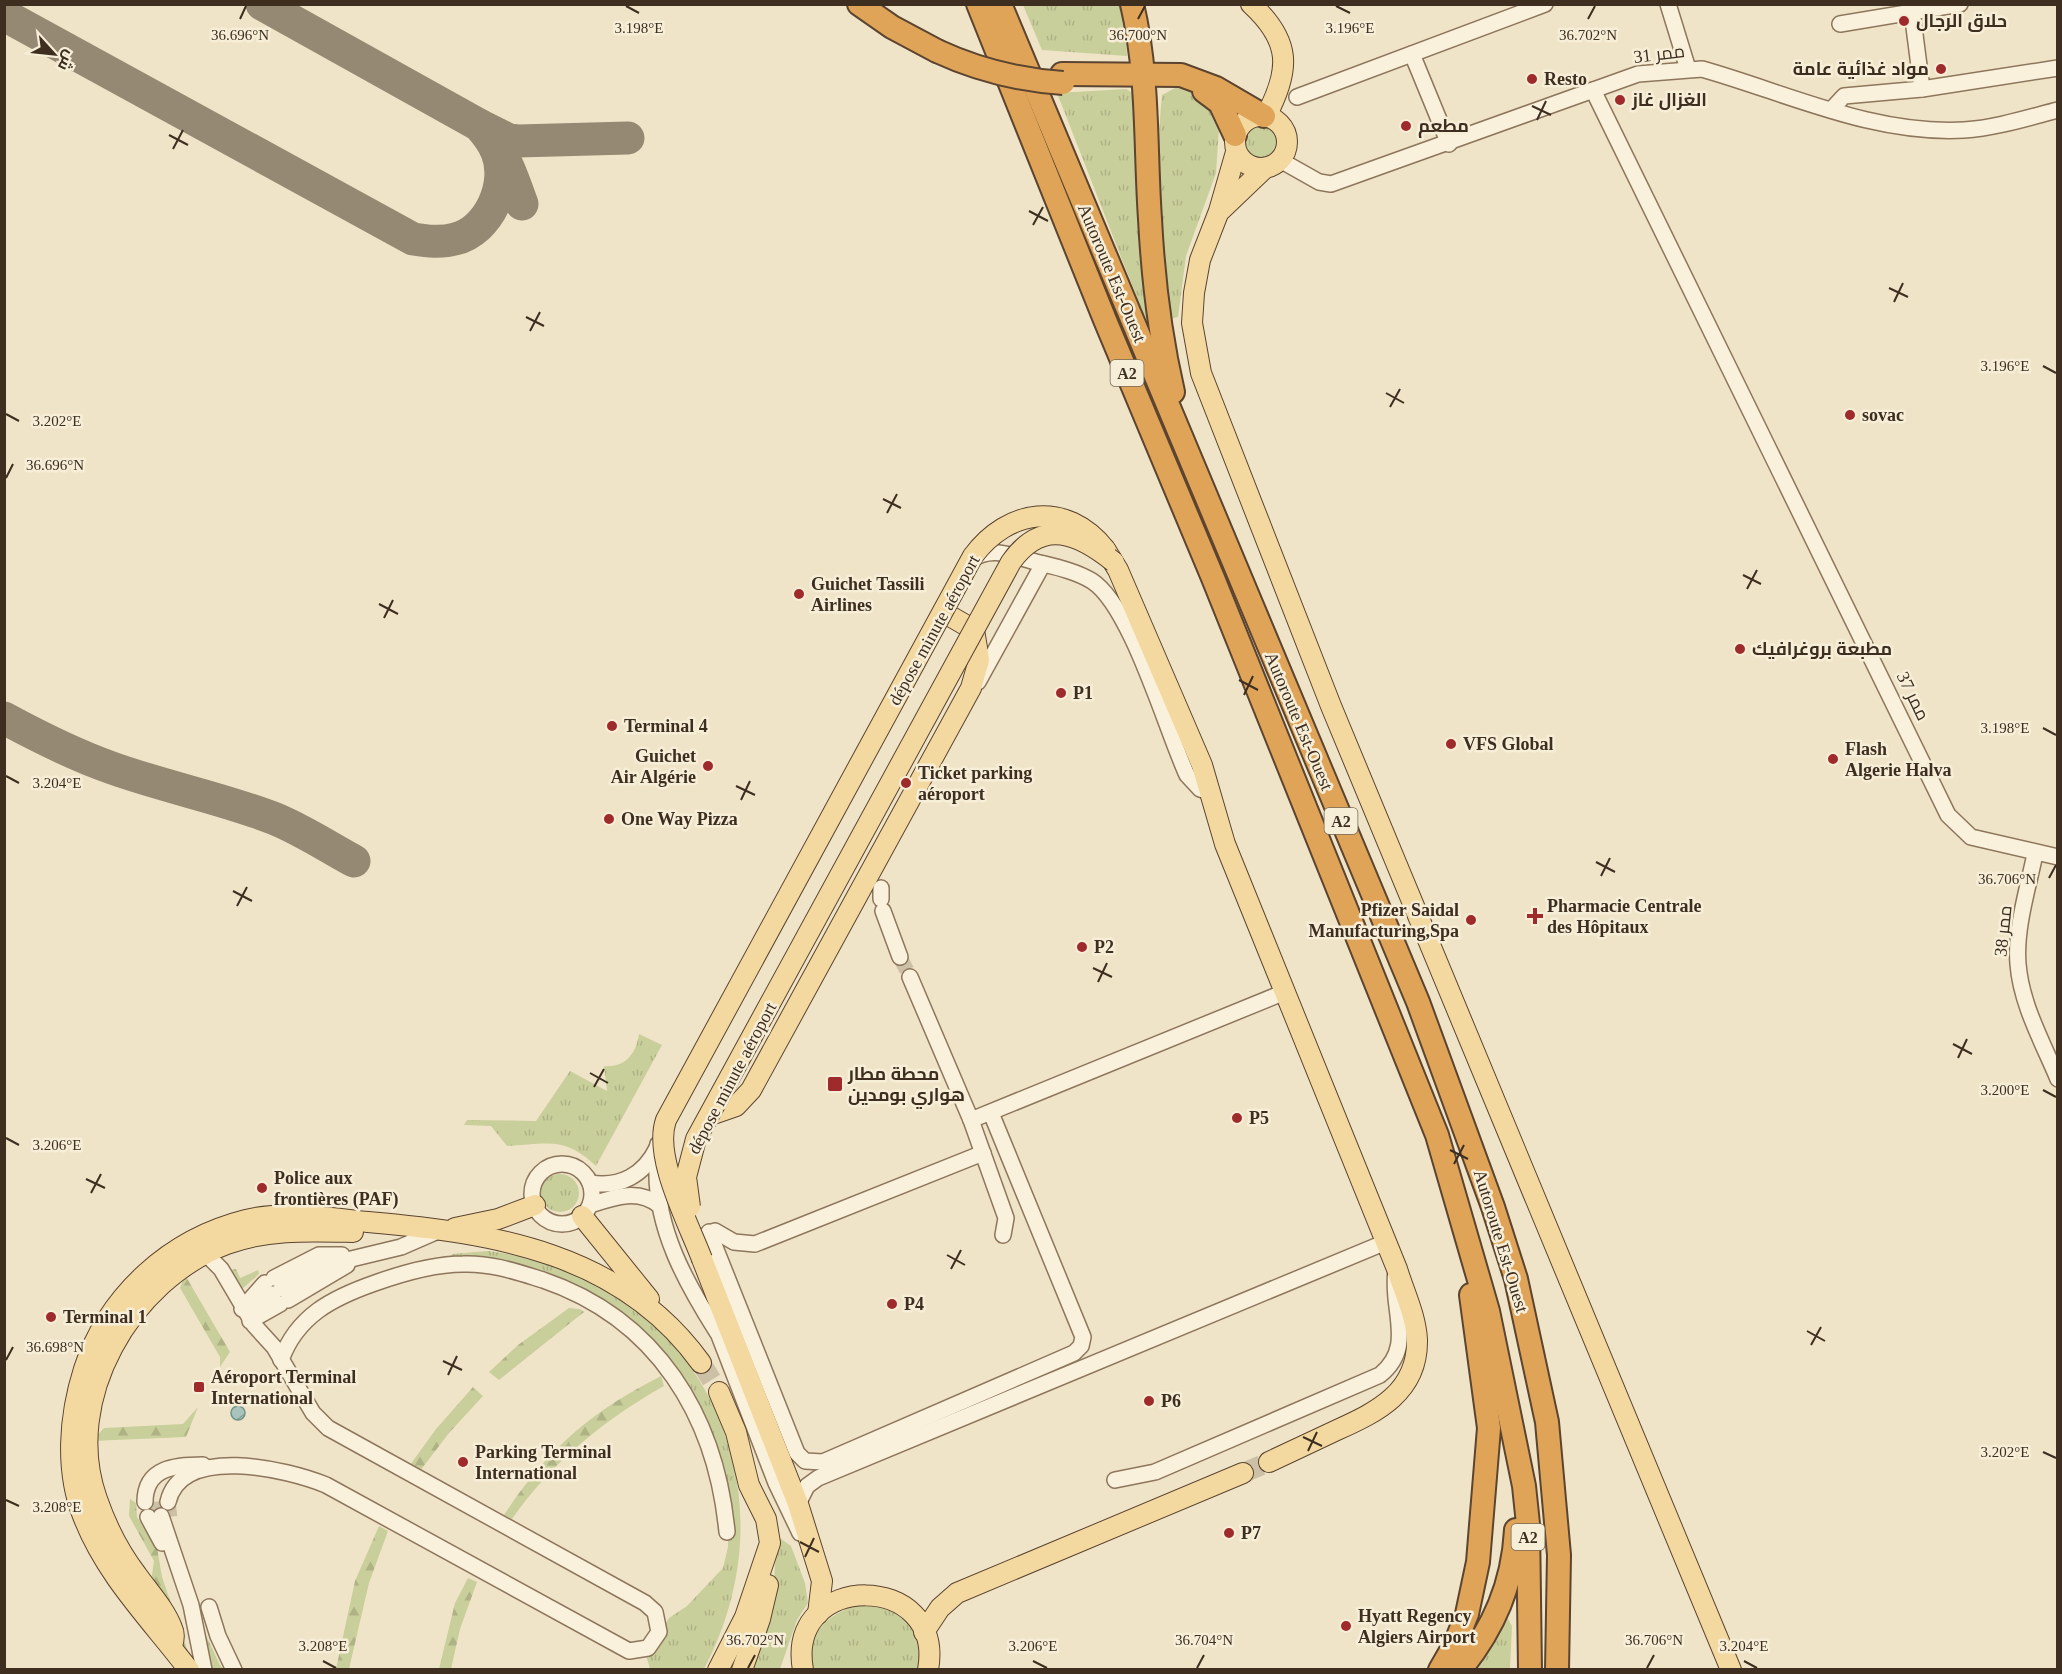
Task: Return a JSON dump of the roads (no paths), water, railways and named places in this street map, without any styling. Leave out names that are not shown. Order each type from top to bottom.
[{"type":"highway","points":[[859,4],[892,27],[986,70],[1037,81],[1169,74],[1198,80],[1265,116]]},
{"type":"highway","points":[[870,4],[939,47]]},
{"type":"highway","name":"Autoroute Est-Ouest","points":[[978,4],[1437,1135],[1488,1311],[1524,1486],[1528,1524],[1530,1670]]},
{"type":"highway","name":"Autoroute Est-Ouest","points":[[1000,4],[1190,464],[1418,1002],[1493,1207],[1516,1279],[1546,1422],[1559,1555],[1557,1670]]},
{"type":"highway","points":[[1132,4],[1144,77],[1149,218],[1154,271],[1168,368],[1190,464]]},
{"type":"highway","points":[[1144,77],[1179,82],[1211,96],[1225,111],[1236,144]]},
{"type":"highway","points":[[1440,1670],[1461,1629],[1476,1582],[1488,1441],[1488,1415],[1462,1219]]},
{"type":"highway","points":[[1460,1670],[1493,1623],[1512,1568],[1516,1530],[1506,1406]]},
{"type":"highway","points":[[1559,1555],[1572,1670]]},
{"type":"main road","points":[[1251,4],[1271,22],[1281,40],[1283,54],[1282,81],[1265,116]]},
{"type":"main road","points":[[1219,212],[1272,164],[1287,146],[1287,138],[1280,124],[1265,116],[1249,118],[1236,144],[1219,212],[1200,260],[1194,293],[1194,340],[1208,392],[1331,706],[1731,1670]]},
{"type":"main road","points":[[1236,144],[1248,165],[1272,164]]},
{"type":"main road","name":"dépose minute aéroport","points":[[702,1259],[664,1159],[662,1139],[666,1120],[978,548],[992,534],[1018,519],[1042,516],[1066,520],[1088,531],[1110,556]]},
{"type":"main road","name":"dépose minute aéroport","points":[[702,1259],[686,1177],[691,1151],[1011,562],[1022,548],[1038,538],[1056,534],[1074,536],[1110,556]]},
{"type":"main road","points":[[1110,556],[1202,765],[1225,844],[1397,1269],[1412,1314],[1417,1341],[1413,1368],[1403,1387],[1379,1410],[1269,1462]]},
{"type":"main road","points":[[943,612],[974,630]]},
{"type":"main road","points":[[440,1230],[498,1219],[535,1205]]},
{"type":"main road","points":[[586,1210],[660,1317],[701,1363]]},
{"type":"main road","points":[[189,1670],[172,1646],[140,1612],[113,1573],[83,1517],[75,1484],[71,1451],[73,1412],[86,1363],[104,1325],[128,1291],[163,1259],[193,1241],[245,1220],[301,1215],[406,1225],[504,1241],[578,1264],[629,1292],[660,1317]]},
{"type":"main road","points":[[172,1646],[172,1627],[121,1551],[97,1500],[88,1464],[88,1436],[93,1403],[102,1371],[128,1322],[158,1286],[186,1263],[235,1241],[268,1234],[328,1232],[392,1235],[403,1233],[406,1225]]},
{"type":"main road","points":[[702,1259],[798,1504],[823,1587],[818,1614],[804,1638],[801,1668]]},
{"type":"main road","points":[[719,1392],[736,1432],[749,1485],[766,1519],[770,1543],[769,1574],[764,1604],[742,1670]]},
{"type":"main road","points":[[924,1632],[940,1608],[957,1593],[1243,1473]]},
{"type":"main road","points":[[718,1670],[745,1617],[770,1543]]},
{"type":"main road","points":[[818,1614],[844,1597],[876,1594],[905,1607],[924,1632],[928,1652],[928,1670]]},
{"type":"street","points":[[1297,97],[1545,4]]},
{"type":"street","points":[[1668,4],[1688,69]]},
{"type":"street","points":[[1840,24],[1911,8],[1960,4]]},
{"type":"street","points":[[1911,8],[1923,89]]},
{"type":"street","points":[[1413,54],[1449,144]]},
{"type":"street","points":[[1831,110],[1844,96],[1923,89],[2058,68]]},
{"type":"street","name":"ممر 31","points":[[1272,164],[1319,182],[1331,184],[1449,144],[1638,74],[1688,69],[1702,69],[1749,82],[1870,121],[1923,129],[1965,130],[2017,121],[2058,110]]},
{"type":"street","name":"ممر 37","points":[[1593,90],[1948,815],[1971,837],[2035,854],[2058,857]]},
{"type":"street","points":[[590,1183],[610,1184],[630,1179],[646,1166],[657,1148],[663,1125],[925,645],[963,570],[977,556],[990,552],[1003,553],[1043,564],[1092,581],[1114,602],[1187,776],[1200,789],[1209,792]]},
{"type":"street","points":[[900,957],[882,894],[890,843],[1043,564]]},
{"type":"street","name":"ممر 38","points":[[2035,854],[2020,930],[2018,964],[2030,1010],[2058,1079]]},
{"type":"street","points":[[910,977],[983,1153],[1006,1218],[1003,1235]]},
{"type":"street","points":[[971,1120],[1285,992]]},
{"type":"street","points":[[709,1232],[796,1453],[805,1461],[823,1462],[1074,1353],[1081,1346],[1083,1337],[991,1113]]},
{"type":"street","points":[[657,1148],[660,1206],[677,1261],[717,1332]]},
{"type":"street","points":[[816,1560],[776,1483],[717,1332],[696,1264],[699,1243],[709,1232],[715,1231],[741,1245],[755,1244],[983,1153]]},
{"type":"street","points":[[586,1210],[592,1195],[590,1183],[584,1173],[562,1164],[541,1173],[535,1183],[533,1194],[535,1205],[542,1215],[552,1222],[571,1222],[586,1210],[633,1195],[648,1198],[660,1206]]},
{"type":"street","points":[[246,1315],[277,1291],[322,1266],[401,1247],[440,1230]]},
{"type":"street","points":[[798,1504],[807,1486],[818,1478],[1386,1242]]},
{"type":"street","points":[[204,1670],[186,1591],[157,1510],[151,1480],[165,1468],[173,1466],[230,1464],[295,1474],[326,1485],[629,1652],[648,1648],[656,1638],[658,1618],[645,1603],[328,1428],[313,1413],[270,1341],[246,1315],[221,1269],[205,1253]]},
{"type":"street","points":[[281,1360],[292,1334],[312,1313],[348,1293],[399,1275],[448,1264],[484,1264],[520,1272],[559,1286],[601,1307],[640,1337],[677,1381],[708,1440],[721,1485],[727,1532]]},
{"type":"street","points":[[1115,1480],[1146,1476],[1204,1449],[1373,1379],[1385,1371],[1401,1346],[1395,1302],[1397,1269]]},
{"type":"street","points":[[246,1315],[277,1291]]},
{"type":"street","points":[[157,1510],[174,1486],[186,1475],[230,1464]]},
{"type":"street","points":[[157,1510],[186,1591]]},
{"type":"street","points":[[209,1607],[218,1636],[234,1670]]},
{"type":"water","points":[[238,1406],[243,1408],[245,1413],[243,1418],[238,1420],[233,1418],[231,1413],[233,1408]]},
{"type":"tunnel","points":[[900,957],[910,977]]},
{"type":"tunnel","points":[[701,1363],[719,1392]]},
{"type":"tunnel","points":[[1243,1473],[1269,1462]]},
{"type":"tunnel","points":[[153,1502],[155,1516]]},
{"type":"tunnel","points":[[168,1502],[170,1518]]},
{"type":"place","name":"حلاق الرجال","points":[[1904,21]]},
{"type":"place","name":"مواد غذائية عامة","points":[[1941,69]]},
{"type":"place","name":"Resto","points":[[1532,79]]},
{"type":"place","name":"الغزال غاز","points":[[1620,100]]},
{"type":"place","name":"مطعم","points":[[1406,126]]},
{"type":"place","name":"sovac","points":[[1850,415]]},
{"type":"place","name":"Guichet Tassili Airlines","points":[[799,594]]},
{"type":"place","name":"مطبعة بروغرافيك","points":[[1740,649]]},
{"type":"place","name":"P1","points":[[1061,693]]},
{"type":"place","name":"Terminal 4","points":[[612,726]]},
{"type":"place","name":"VFS Global","points":[[1451,744]]},
{"type":"place","name":"Flash Algerie Halva","points":[[1833,759]]},
{"type":"place","name":"Guichet Air Algérie","points":[[708,766]]},
{"type":"place","name":"Ticket parking aéroport","points":[[906,783]]},
{"type":"place","name":"One Way Pizza","points":[[609,819]]},
{"type":"place","name":"Pharmacie Centrale des Hôpitaux","points":[[1535,916]]},
{"type":"place","name":"Pfizer Saidal Manufacturing,Spa","points":[[1471,920]]},
{"type":"place","name":"P2","points":[[1082,947]]},
{"type":"place","name":"محطة مطار هواري بومدين","points":[[835,1084]]},
{"type":"place","name":"P5","points":[[1237,1118]]},
{"type":"place","name":"Police aux frontières (PAF)","points":[[262,1188]]},
{"type":"place","name":"P4","points":[[892,1304]]},
{"type":"place","name":"Terminal 1","points":[[51,1317]]},
{"type":"place","name":"Aéroport Terminal International","points":[[199,1387]]},
{"type":"place","name":"P6","points":[[1149,1401]]},
{"type":"place","name":"Parking Terminal International","points":[[463,1462]]},
{"type":"place","name":"P7","points":[[1229,1533]]},
{"type":"place","name":"Hyatt Regency Algiers Airport","points":[[1346,1626]]}]
